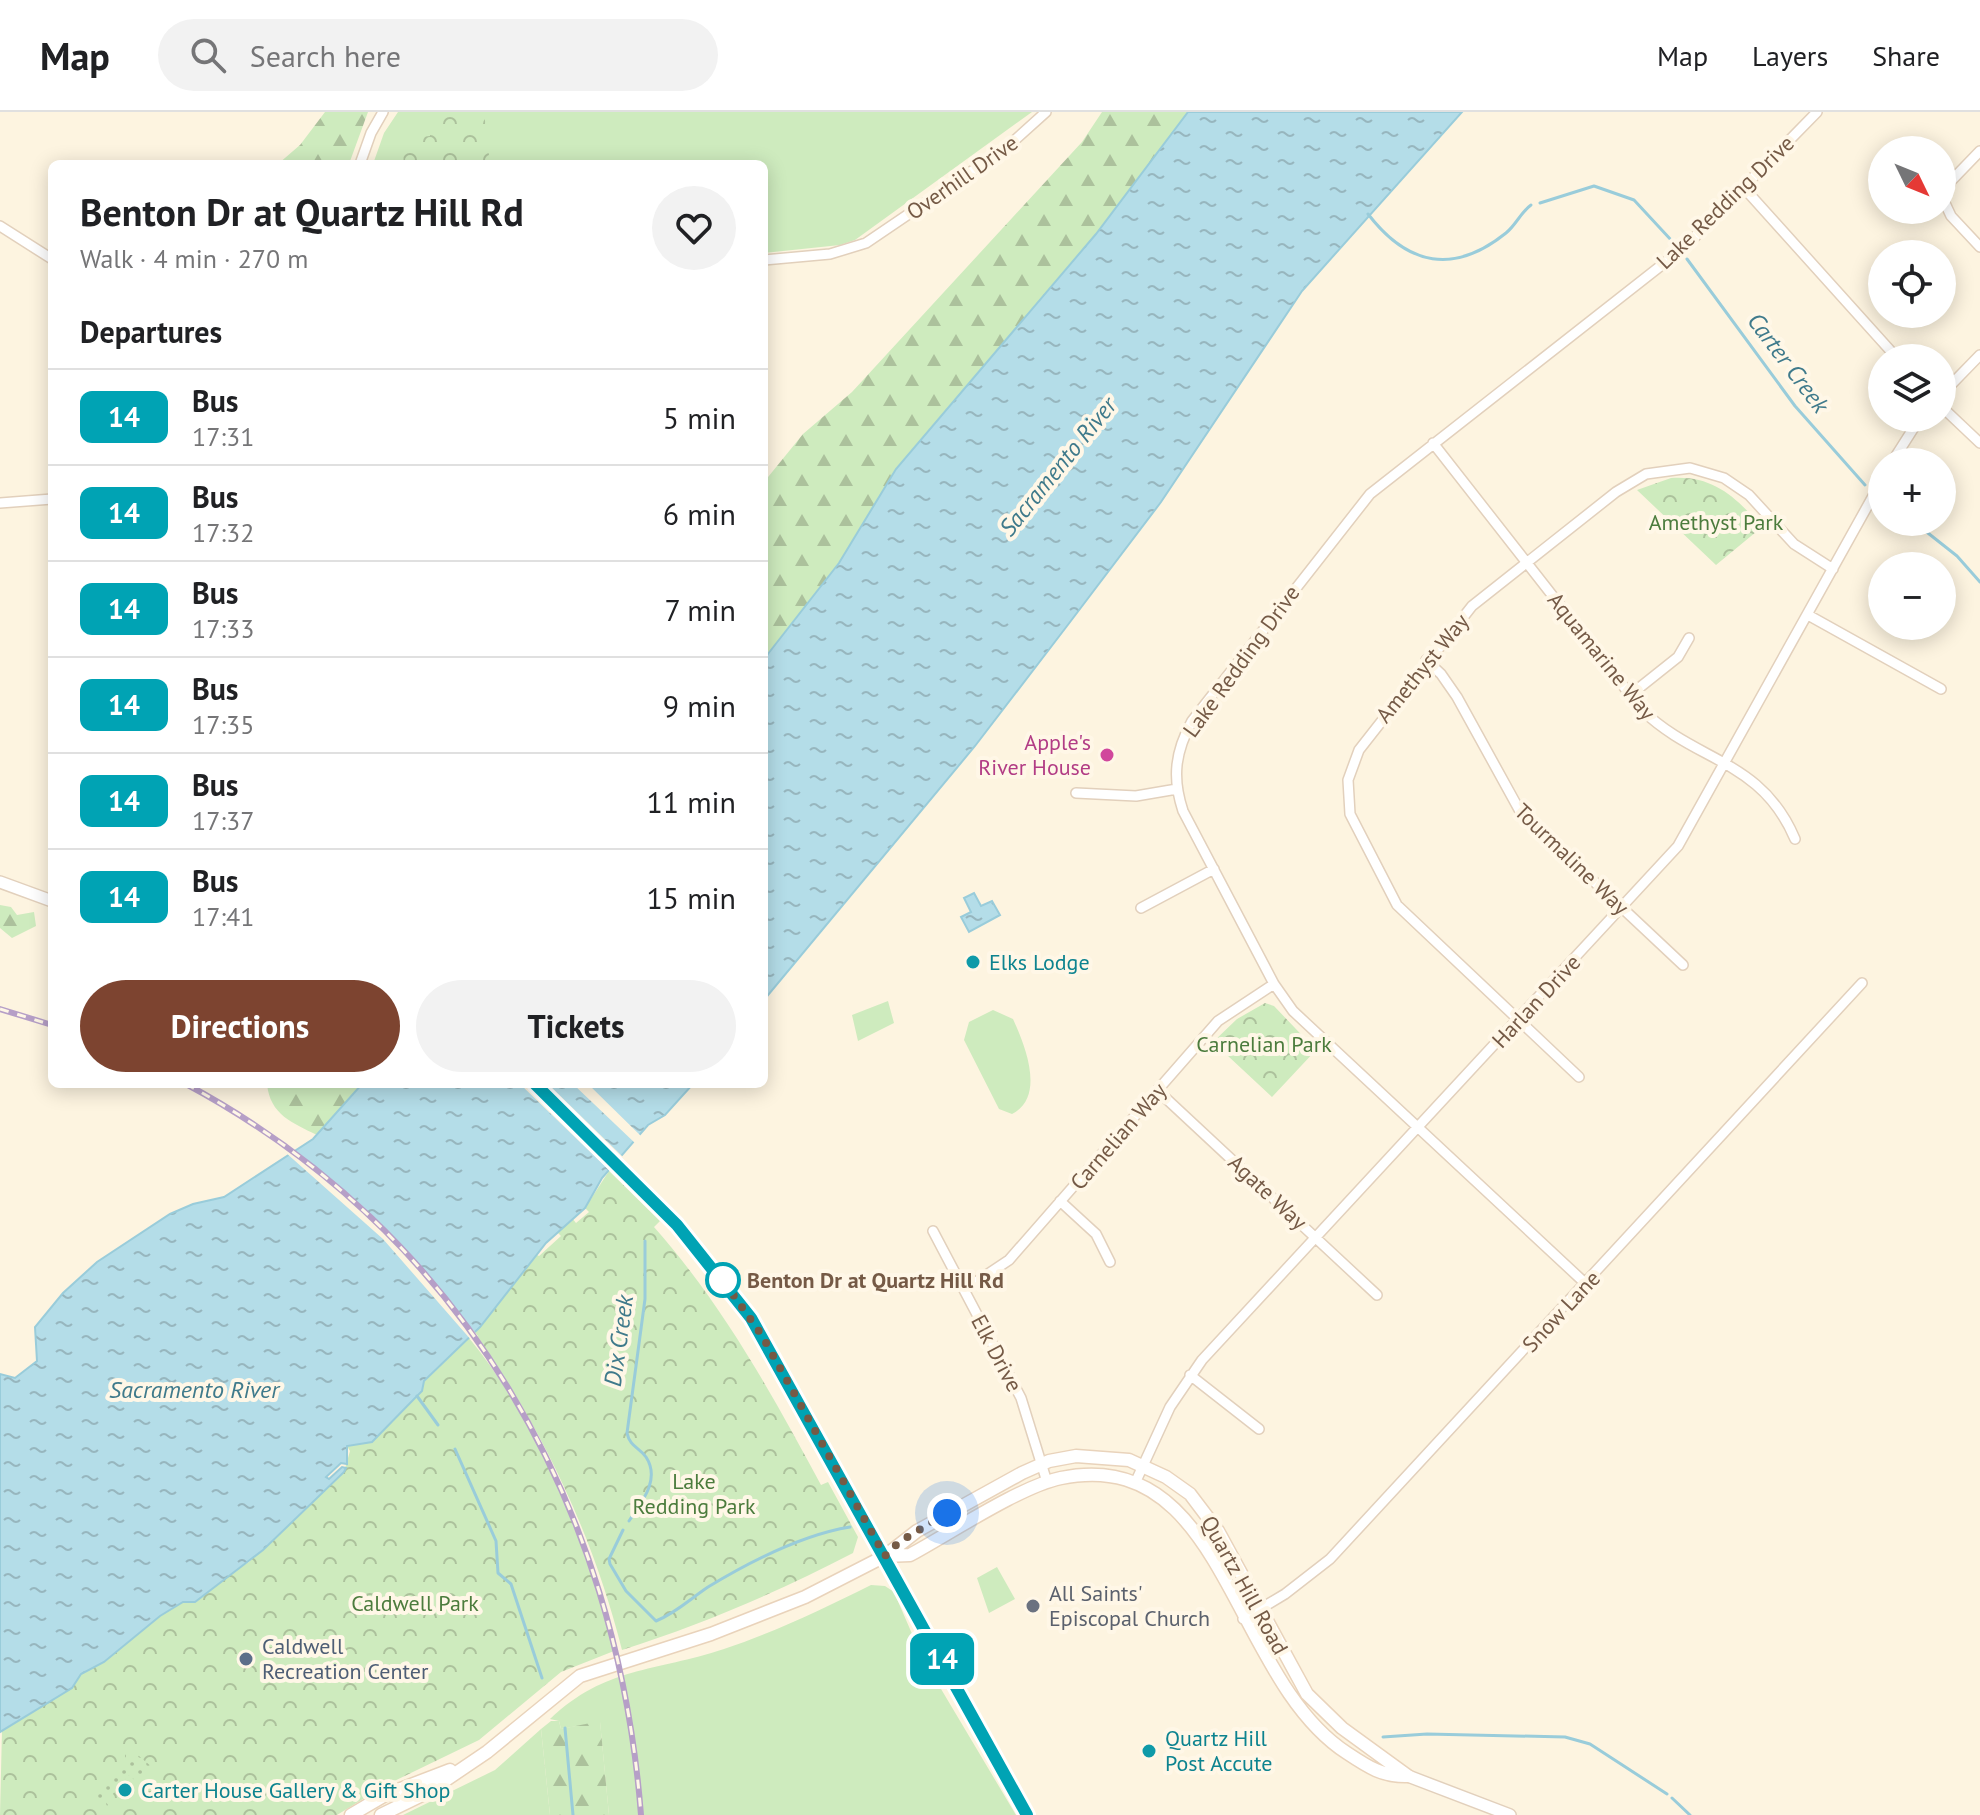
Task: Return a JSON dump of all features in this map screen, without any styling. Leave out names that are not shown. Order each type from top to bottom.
[{"type":"main road","name":"Quartz Hill Road","points":[[381,1815],[428,1792],[500,1743],[580,1676],[762,1615],[825,1588],[885,1556],[899,1542],[937,1519],[1043,1463],[1092,1456],[1117,1458],[1143,1466],[1172,1480],[1201,1507],[1307,1694],[1342,1728],[1408,1776]]},
{"type":"main road","name":"Quartz Hill Road","points":[[885,1556],[910,1555],[1047,1482],[1096,1474],[1136,1481],[1168,1500],[1191,1523],[1284,1691],[1311,1724],[1340,1749],[1379,1773],[1408,1776]]},
{"type":"main road","name":"Quartz Hill Road","points":[[351,1815],[393,1791],[461,1767]]},
{"type":"street","points":[[361,160],[383,112]]},
{"type":"street","name":"Overhill Drive","points":[[768,260],[837,253],[875,238],[1006,148],[1046,112]]},
{"type":"street","name":"Lake Redding Drive","points":[[1586,1284],[1298,1017],[1274,984],[1183,811],[1177,789],[1177,756],[1192,721],[1366,499],[1686,246],[1817,112]]},
{"type":"street","points":[[1980,151],[1951,181],[1944,201],[1951,216],[1980,247]]},
{"type":"street","points":[[1744,188],[1884,344]]},
{"type":"street","points":[[0,239],[3,228],[48,256]]},
{"type":"street","points":[[1956,380],[1980,355]]},
{"type":"street","points":[[1956,420],[1980,443]]},
{"type":"street","name":"Aquamarine Way","points":[[1433,443],[1629,696],[1652,720],[1726,763],[1769,794],[1783,813],[1795,839]]},
{"type":"street","name":"Amethyst Way","points":[[1579,1077],[1401,910],[1350,814],[1348,780],[1359,750],[1426,660],[1472,606],[1634,479],[1661,469],[1685,468],[1719,475],[1735,484],[1794,544],[1833,569]]},
{"type":"street","points":[[0,503],[48,499]]},
{"type":"street","name":"Harlan Drive","points":[[1136,1481],[1170,1407],[1190,1375],[1678,846],[1868,506]]},
{"type":"street","points":[[1808,615],[1941,689]]},
{"type":"street","points":[[1629,696],[1678,657],[1689,638]]},
{"type":"street","name":"Tourmaline Way","points":[[1426,660],[1441,674],[1457,697],[1513,802],[1683,965]]},
{"type":"street","points":[[1076,793],[1127,796],[1177,789]]},
{"type":"street","points":[[1141,908],[1214,869]]},
{"type":"street","points":[[0,882],[48,900]]},
{"type":"street","name":"Snow Lane","points":[[1243,1619],[1330,1559],[1862,983]]},
{"type":"street","name":"Carnelian Way","points":[[964,1290],[1002,1267],[1224,1016],[1274,984]]},
{"type":"street","points":[[539,1088],[647,1192],[707,1259],[751,1318],[1027,1815]]},
{"type":"street","name":"Agate Way","points":[[1158,1091],[1377,1295]]},
{"type":"street","points":[[1060,1201],[1096,1234],[1110,1262]]},
{"type":"street","name":"Elk Drive","points":[[933,1231],[1013,1381],[1047,1482]]},
{"type":"street","points":[[1190,1375],[1259,1429]]},
{"type":"street","name":"Quartz Hill Road","points":[[1408,1776],[1510,1815]]},
{"type":"green space","points":[[325,112],[368,112],[350,160],[283,160],[300,145]]},
{"type":"green space","points":[[398,112],[1032,112],[855,240],[840,245],[768,253],[768,160],[374,160],[384,133]]},
{"type":"green space","points":[[484,112],[490,160],[404,160],[401,139],[430,136],[429,118]]},
{"type":"green space","points":[[1102,112],[1188,112],[1096,234],[896,469],[839,563],[768,654],[768,477],[803,434],[852,392],[1082,142]]},
{"type":"green space","name":"Amethyst Park","points":[[1671,478],[1711,484],[1743,506],[1762,527],[1716,565],[1637,490]]},
{"type":"green space","points":[[0,905],[11,907],[17,915],[34,912],[36,926],[12,938],[0,928]]},
{"type":"green space","points":[[888,1001],[894,1023],[858,1041],[852,1015]]},
{"type":"green space","name":"Carnelian Park","points":[[1265,1003],[1274,1006],[1316,1050],[1272,1097],[1213,1042],[1237,1019]]},
{"type":"green space","points":[[993,1010],[1013,1019],[1030,1070],[1028,1096],[1012,1114],[999,1109],[964,1040],[969,1022]]},
{"type":"green space","points":[[268,1088],[358,1088],[317,1135],[284,1117]]},
{"type":"green space","name":"Lake Redding Park","points":[[609,1171],[660,1221],[654,1227],[724,1319],[765,1384],[821,1485],[828,1482],[858,1537],[853,1553],[797,1581],[711,1618],[622,1650],[596,1566],[563,1485],[523,1407],[475,1333],[537,1255],[561,1236],[557,1232],[572,1218],[576,1223],[589,1212],[585,1208]]},
{"type":"green space","name":"Caldwell Park","points":[[469,1338],[518,1409],[558,1487],[589,1568],[614,1651],[561,1672],[479,1740],[384,1786],[337,1815],[0,1815],[2,1730],[72,1688],[81,1674],[104,1662],[160,1616],[249,1562],[344,1472],[350,1451],[347,1446],[372,1442],[422,1391],[424,1382]]},
{"type":"green space","points":[[997,1567],[1015,1599],[989,1613],[977,1578]]},
{"type":"green space","points":[[871,1585],[885,1586],[894,1592],[922,1657],[1016,1815],[609,1815],[600,1722],[561,1729],[559,1721],[550,1719],[591,1689],[611,1680],[743,1642],[799,1620]]},
{"type":"green space","points":[[551,1721],[559,1721],[561,1729],[600,1721],[609,1815],[550,1815],[541,1729]]},
{"type":"green space","points":[[541,1729],[550,1815],[403,1815],[495,1770]]},
{"type":"green space","points":[[125,1753],[139,1756],[153,1768],[139,1784],[129,1775],[106,1802],[108,1805],[103,1811],[89,1796],[125,1759]]},
{"type":"water","name":"Sacramento River","points":[[1188,112],[1462,112],[1302,291],[1161,502],[1067,626],[975,746],[768,995],[768,654],[839,563],[896,469],[1096,234]]},
{"type":"water","points":[[974,893],[981,906],[992,901],[1000,915],[969,932],[961,917],[971,912],[964,898]]},
{"type":"water","name":"Sacramento River","points":[[358,1088],[689,1088],[665,1115],[648,1125],[602,1178],[585,1208],[546,1243],[480,1327],[424,1381],[422,1391],[372,1442],[347,1446],[347,1464],[341,1463],[326,1477],[329,1479],[342,1467],[346,1468],[344,1472],[263,1550],[195,1602],[183,1602],[160,1616],[104,1662],[81,1674],[72,1688],[0,1732],[0,1374],[15,1378],[37,1361],[35,1327],[63,1293],[97,1262],[170,1214],[193,1204],[224,1197],[313,1139]]},
{"type":"pier","points":[[524,1088],[552,1088],[625,1159],[612,1173]]},
{"type":"pier","points":[[577,1088],[592,1088],[642,1137],[636,1144]]},
{"type":"pier","points":[[292,1148],[344,1190],[406,1250],[478,1336],[472,1341],[383,1239],[285,1152]]},
{"type":"waterway","name":"Carter Creek","points":[[1540,203],[1594,186],[1634,200],[1672,241]]},
{"type":"waterway","name":"Carter Creek","points":[[1368,214],[1399,245],[1432,259],[1450,259],[1487,246],[1510,230],[1531,205]]},
{"type":"waterway","name":"Carter Creek","points":[[1687,259],[1795,406],[1865,485]]},
{"type":"waterway","points":[[1932,536],[1957,556],[1980,582]]},
{"type":"waterway","name":"Dix Creek","points":[[629,1521],[648,1491],[651,1474],[646,1457],[632,1444],[627,1433],[645,1299],[645,1241]]},
{"type":"waterway","points":[[417,1396],[438,1425]]},
{"type":"waterway","points":[[455,1449],[496,1541],[498,1573],[511,1584],[542,1678]]},
{"type":"waterway","points":[[623,1530],[609,1559],[610,1564],[626,1591],[656,1621],[759,1559],[813,1536],[850,1527]]},
{"type":"waterway","points":[[565,1728],[573,1815]]},
{"type":"waterway","points":[[1383,1737],[1427,1734],[1565,1737],[1590,1744],[1667,1794]]},
{"type":"waterway","points":[[1672,1798],[1690,1815]]},
{"type":"railway","points":[[0,1009],[48,1024]]},
{"type":"railway","points":[[192,1088],[285,1146],[371,1218],[446,1299],[509,1390],[560,1487],[599,1591],[626,1701],[641,1815]]},
{"type":"bus line","name":"14","points":[[539,1088],[647,1192],[707,1259],[751,1318],[1027,1815]]},
{"type":"place","name":"Apple's River House","points":[[1107,755]]},
{"type":"place","name":"Elks Lodge","points":[[973,962]]},
{"type":"place","name":"Benton Dr at Quartz Hill Rd","points":[[723,1280]]},
{"type":"place","name":"All Saints' Episcopal Church","points":[[1033,1606]]},
{"type":"place","name":"Caldwell Recreation Center","points":[[246,1659]]},
{"type":"place","name":"Quartz Hill Post Accute","points":[[1149,1751]]},
{"type":"place","name":"Carter House Gallery & Gift Shop","points":[[125,1790]]},
{"type":"route","points":[[723,1280],[720,1276],[761,1334],[885,1556],[899,1542],[947,1513]]}]
